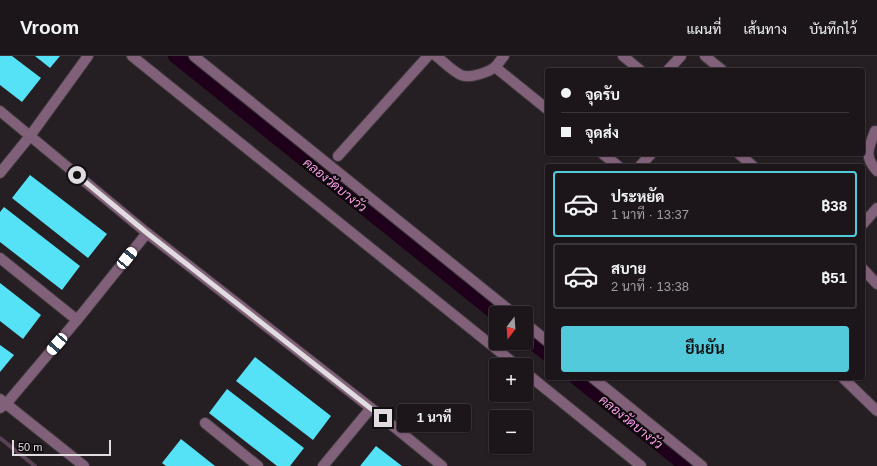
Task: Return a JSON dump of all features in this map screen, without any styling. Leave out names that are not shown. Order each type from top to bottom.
[{"type":"street","points":[[0,173],[30,136],[88,56]]},
{"type":"street","points":[[132,56],[507,358]]},
{"type":"street","points":[[194,56],[504,306]]},
{"type":"street","points":[[338,156],[428,56]]},
{"type":"street","points":[[436,56],[462,76],[473,76],[495,67],[504,56]]},
{"type":"street","points":[[623,56],[638,68]]},
{"type":"street","points":[[670,68],[681,56]]},
{"type":"street","points":[[705,56],[720,68]]},
{"type":"street","points":[[495,67],[545,107]]},
{"type":"street","points":[[0,112],[147,233],[371,408],[442,466]]},
{"type":"street","points":[[875,131],[868,150],[868,157],[871,164],[877,171]]},
{"type":"street","points":[[606,156],[616,164]]},
{"type":"street","points":[[642,164],[649,156]]},
{"type":"street","points":[[741,156],[751,164]]},
{"type":"street","points":[[865,222],[877,208]]},
{"type":"street","points":[[84,466],[2,404],[77,320],[147,233]]},
{"type":"street","points":[[0,258],[77,320]]},
{"type":"street","points":[[865,271],[877,284]]},
{"type":"street","points":[[533,330],[545,339]]},
{"type":"street","points":[[533,379],[641,466]]},
{"type":"street","points":[[595,380],[702,466]]},
{"type":"street","points":[[845,380],[877,411]]},
{"type":"street","points":[[323,466],[371,408]]},
{"type":"street","points":[[205,423],[258,466]]},
{"type":"building","points":[[0,56],[12,56],[41,78],[22,102],[0,85]]},
{"type":"building","points":[[35,56],[60,56],[50,68]]},
{"type":"building","points":[[30,175],[107,234],[88,258],[12,198]]},
{"type":"building","points":[[4,207],[80,266],[62,290],[0,242],[0,212]]},
{"type":"building","points":[[0,283],[41,315],[23,339],[0,321]]},
{"type":"building","points":[[0,345],[14,355],[0,372]]},
{"type":"building","points":[[255,357],[331,416],[313,440],[236,381]]},
{"type":"building","points":[[227,389],[304,448],[290,466],[277,466],[209,413]]},
{"type":"building","points":[[181,439],[215,466],[166,466],[162,463]]},
{"type":"building","points":[[376,446],[402,466],[360,466]]},
{"type":"waterway","name":"คลองวัดบางวัว","points":[[175,56],[489,308]]},
{"type":"waterway","name":"คลองวัดบางวัว","points":[[533,343],[545,352]]},
{"type":"waterway","name":"คลองวัดบางวัว","points":[[578,380],[686,466]]},
{"type":"waterway","points":[[0,438],[35,466]]},
{"type":"route","points":[[77,175],[147,233],[383,418]]}]
